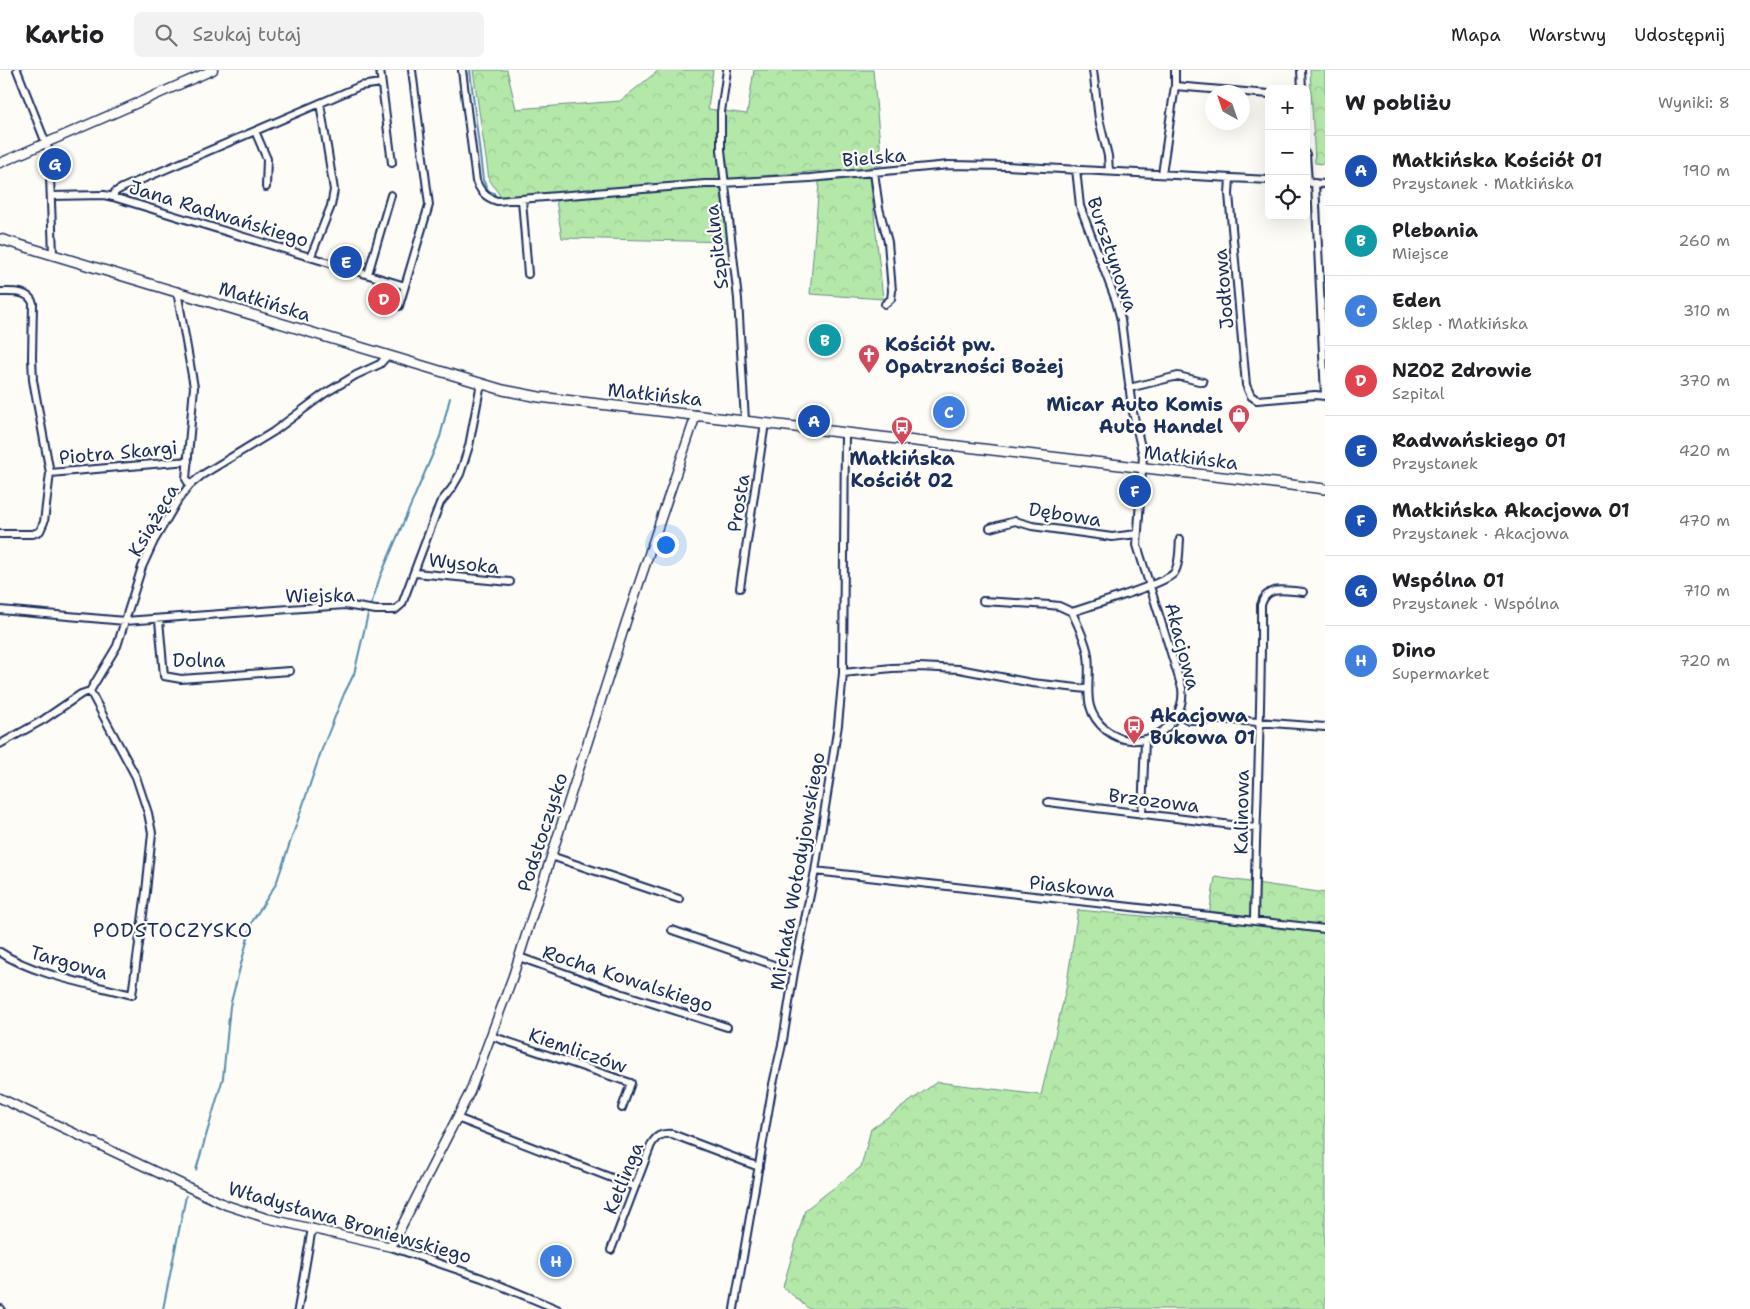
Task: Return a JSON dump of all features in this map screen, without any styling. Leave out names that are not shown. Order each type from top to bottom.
[{"type":"main road","name":"Małkińska","points":[[0,239],[481,384],[539,397],[1325,489]]},
{"type":"street","points":[[17,70],[49,152],[53,254]]},
{"type":"street","points":[[0,163],[214,70]]},
{"type":"street","points":[[380,70],[392,163]]},
{"type":"street","points":[[399,306],[429,205],[412,70]]},
{"type":"street","name":"Bielska","points":[[462,70],[476,181],[480,191],[497,201],[724,182],[810,178],[949,165],[1076,169],[1265,180]]},
{"type":"street","name":"Szpitalna","points":[[727,70],[720,127],[724,182],[738,299],[745,420]]},
{"type":"street","points":[[1094,70],[1099,119],[1108,156],[1109,171]]},
{"type":"street","points":[[1162,174],[1175,86],[1175,70]]},
{"type":"street","points":[[1301,70],[1302,85]]},
{"type":"street","points":[[113,197],[115,192],[122,188],[360,86],[382,83]]},
{"type":"street","points":[[1175,86],[1265,94]]},
{"type":"street","points":[[310,256],[330,206],[334,190],[320,103]]},
{"type":"street","points":[[254,131],[267,159],[266,187]]},
{"type":"street","name":"Bursztynowa","points":[[1076,169],[1080,206],[1116,301],[1121,320],[1134,416],[1143,456],[1142,467]]},
{"type":"street","points":[[874,172],[887,237],[892,291],[891,299],[885,304]]},
{"type":"street","name":"Jodłowa","points":[[1230,178],[1246,385],[1251,396],[1257,400],[1315,395],[1325,396]]},
{"type":"street","points":[[1325,184],[1310,183],[1325,396]]},
{"type":"street","name":"Jana Radwańskiego","points":[[51,196],[104,195],[113,197],[405,286]]},
{"type":"street","points":[[368,274],[391,195]]},
{"type":"street","points":[[522,200],[528,274]]},
{"type":"street","points":[[0,292],[21,293],[31,298],[33,303],[33,380],[50,473],[44,522],[40,531],[33,534],[0,534]]},
{"type":"street","points":[[176,292],[194,387],[186,479],[190,485]]},
{"type":"street","name":"Książęca","points":[[90,691],[117,646],[142,567],[154,542],[178,500],[190,485],[202,475],[273,432],[324,394],[356,375],[380,364],[388,355]]},
{"type":"street","points":[[1130,388],[1178,376],[1203,382]]},
{"type":"street","name":"Wiejska","points":[[0,610],[125,621],[346,605],[376,610],[395,610],[402,604],[440,503],[460,474],[469,446],[481,384]]},
{"type":"street","name":"Podstoczysko","points":[[391,1247],[457,1118],[491,1036],[519,957],[629,614],[696,415]]},
{"type":"street","name":"Prosta","points":[[740,588],[765,423]]},
{"type":"street","name":"Michała Wołodyjowskiego","points":[[734,1309],[772,1084],[783,1040],[794,972],[815,872],[838,724],[843,673],[845,434]]},
{"type":"street","name":"Piotra Skargi","points":[[50,473],[188,461]]},
{"type":"street","name":"Akacjowa","points":[[1142,467],[1137,534],[1138,548],[1182,688],[1183,698],[1178,714],[1165,730],[1153,738],[1145,740]]},
{"type":"street","name":"Dębowa","points":[[990,528],[1015,521],[1032,526],[1112,537],[1137,534]]},
{"type":"street","points":[[983,601],[1050,605],[1072,612],[1166,579],[1174,572],[1178,564],[1180,538]]},
{"type":"street","name":"Wysoka","points":[[415,573],[510,582]]},
{"type":"street","name":"Kalinowa","points":[[1254,920],[1262,679],[1261,605],[1263,597],[1270,592],[1303,592]]},
{"type":"street","points":[[1072,612],[1088,654],[1087,690],[1092,712],[1105,730],[1125,739],[1145,740],[1142,814]]},
{"type":"street","name":"Dolna","points":[[159,620],[162,636],[164,676],[181,680],[290,671]]},
{"type":"street","points":[[843,673],[899,667],[959,670],[1032,684],[1087,690]]},
{"type":"street","points":[[0,744],[43,720],[81,694],[90,691]]},
{"type":"street","name":"Targowa","points":[[0,952],[16,962],[38,970],[132,994],[152,833],[148,813],[136,777],[90,691]]},
{"type":"street","points":[[1178,714],[1189,720],[1232,720],[1260,724],[1325,727]]},
{"type":"street","name":"Brzozowa","points":[[1048,802],[1256,828]]},
{"type":"street","points":[[552,856],[679,899]]},
{"type":"street","name":"Piaskowa","points":[[815,872],[1325,929]]},
{"type":"street","points":[[672,930],[794,972]]},
{"type":"street","name":"Rocha Kowalskiego","points":[[519,957],[620,993],[727,1027]]},
{"type":"street","name":"Kiemliczów","points":[[491,1036],[631,1083],[622,1108]]},
{"type":"street","name":"Władysława Broniewskiego","points":[[0,1098],[226,1205],[266,1218],[391,1247],[482,1278],[558,1309]]},
{"type":"street","points":[[457,1118],[635,1187]]},
{"type":"street","name":"Ketlinga","points":[[611,1250],[654,1139],[666,1133],[672,1134],[759,1167]]},
{"type":"street","points":[[298,1309],[312,1228]]},
{"type":"green space","points":[[473,70],[507,70],[516,109],[620,101],[659,70],[713,70],[708,109],[747,114],[754,70],[873,70],[882,165],[869,167],[883,299],[810,294],[820,171],[719,180],[729,242],[562,238],[555,194],[502,199],[489,179]]},
{"type":"green space","points":[[1310,70],[1325,70],[1325,164],[1315,163]]},
{"type":"green space","points":[[1215,877],[1325,893],[1325,1309],[809,1309],[783,1287],[805,1210],[861,1167],[871,1129],[937,1082],[1041,1095],[1066,989],[1078,910],[1208,922]]},
{"type":"waterway","points":[[470,70],[483,180],[488,191],[494,193],[495,196]]},
{"type":"waterway","points":[[371,605],[380,577],[440,437],[450,398]]},
{"type":"waterway","points":[[196,1170],[223,1078],[230,1006],[252,922],[276,884],[322,749],[354,674],[368,614]]},
{"type":"waterway","points":[[163,1309],[186,1196]]},
{"type":"place","name":"Wspólna 01","points":[[55,164]]},
{"type":"place","name":"Radwańskiego 01","points":[[346,262]]},
{"type":"place","name":"NZOZ Zdrowie","points":[[384,299]]},
{"type":"place","name":"Plebania","points":[[825,340]]},
{"type":"place","name":"Kościół pw. Opatrzności Bożej","points":[[869,374]]},
{"type":"place","name":"Eden","points":[[949,412]]},
{"type":"place","name":"Małkińska Kościół 01","points":[[814,421]]},
{"type":"place","name":"Micar Auto Komis Auto Handel","points":[[1239,434]]},
{"type":"place","name":"Małkińska Kościół 02","points":[[902,446]]},
{"type":"place","name":"Małkińska Akacjowa 01","points":[[1135,491]]},
{"type":"place","name":"Akacjowa Bukowa 01","points":[[1134,745]]},
{"type":"place","name":"Dino","points":[[556,1261]]},
{"type":"district","name":"PODSTOCZYSKO","points":[[173,930]]}]
